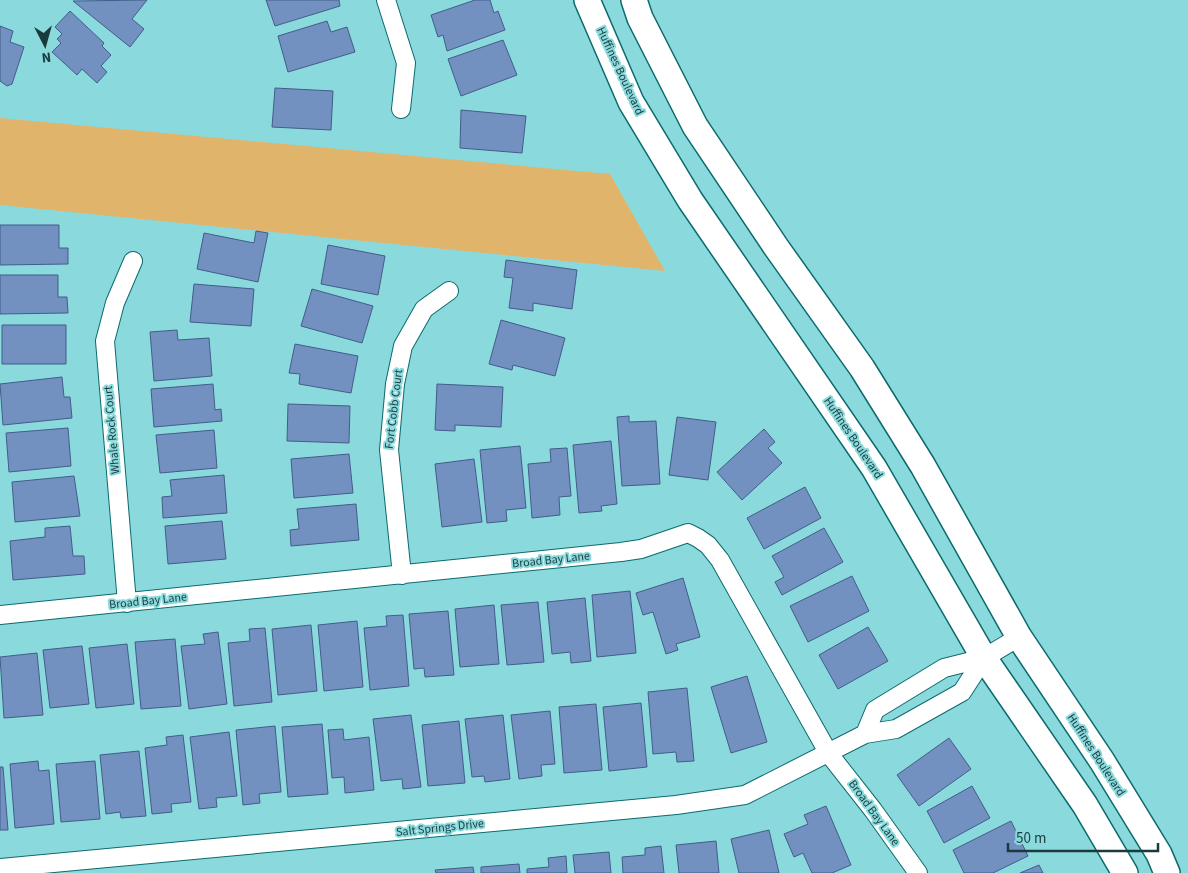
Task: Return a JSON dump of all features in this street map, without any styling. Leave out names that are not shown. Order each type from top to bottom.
[{"type":"main road","name":"Huffines Boulevard","points":[[587,0],[632,102],[690,200],[874,468],[984,658],[1085,805],[1125,873]]},
{"type":"main road","name":"Huffines Boulevard","points":[[634,0],[640,18],[696,126],[776,247],[862,368],[924,466],[1019,637],[1102,761],[1159,854],[1167,873]]},
{"type":"street","points":[[386,0],[406,63],[400,109]]},
{"type":"street","name":"Whale Rock Court","points":[[126,603],[105,341],[115,303],[133,260]]},
{"type":"street","name":"Fort Cobb Court","points":[[402,575],[388,450],[395,384],[403,346],[424,309],[449,291]]},
{"type":"street","name":"Broad Bay Lane","points":[[0,615],[621,552],[640,549],[688,533],[698,538],[720,560],[829,754],[873,810],[918,873]]},
{"type":"street","name":"Salt Springs Drive","points":[[865,734],[875,710],[944,668],[984,658],[1019,637]]},
{"type":"street","name":"Salt Springs Drive","points":[[0,868],[709,801],[745,795],[829,754],[865,734],[896,729],[962,692],[984,658]]},
{"type":"shaded area","points":[[0,118],[610,174],[665,271],[0,205]]},
{"type":"building","points":[[147,0],[132,19],[144,29],[130,47],[73,1]]},
{"type":"building","points":[[266,0],[339,0],[340,6],[275,26]]},
{"type":"building","points":[[475,0],[490,0],[494,13],[498,11],[505,30],[447,51],[443,35],[438,37],[431,15]]},
{"type":"building","points":[[70,11],[104,43],[102,46],[111,55],[101,66],[107,72],[97,83],[82,69],[77,75],[52,52],[61,43],[57,39],[62,34],[55,27]]},
{"type":"building","points":[[327,21],[331,32],[347,27],[355,52],[288,72],[278,36]]},
{"type":"building","points":[[0,26],[13,31],[10,42],[24,47],[12,84],[7,86],[0,81]]},
{"type":"building","points":[[503,40],[517,75],[461,96],[448,59]]},
{"type":"building","points":[[275,88],[333,91],[331,130],[272,127]]},
{"type":"building","points":[[461,110],[526,116],[522,153],[460,148]]},
{"type":"building","points":[[0,225],[59,225],[59,248],[68,248],[68,264],[0,265]]},
{"type":"building","points":[[256,231],[268,233],[258,282],[197,269],[204,233],[254,243]]},
{"type":"building","points":[[328,245],[385,256],[378,295],[321,284]]},
{"type":"building","points":[[506,260],[577,270],[572,309],[533,303],[533,311],[509,308],[513,278],[504,277]]},
{"type":"building","points":[[0,275],[58,275],[58,297],[67,297],[68,313],[0,314]]},
{"type":"building","points":[[194,284],[254,289],[251,326],[190,322]]},
{"type":"building","points":[[312,289],[373,306],[362,343],[301,326]]},
{"type":"building","points":[[501,320],[565,338],[555,376],[513,365],[512,370],[489,364]]},
{"type":"building","points":[[2,325],[66,325],[66,364],[2,364]]},
{"type":"building","points":[[177,330],[178,340],[209,338],[212,376],[154,381],[150,332]]},
{"type":"building","points":[[295,344],[358,356],[351,393],[299,384],[300,374],[289,373]]},
{"type":"building","points":[[62,377],[64,397],[70,397],[72,418],[3,425],[0,384]]},
{"type":"building","points":[[213,384],[215,410],[221,409],[222,421],[154,427],[151,389]]},
{"type":"building","points":[[437,384],[503,387],[501,427],[455,425],[455,431],[435,430]]},
{"type":"building","points":[[288,404],[350,406],[349,443],[287,441]]},
{"type":"building","points":[[629,416],[629,422],[656,421],[660,484],[622,486],[617,417]]},
{"type":"building","points":[[677,417],[716,422],[708,480],[669,475]]},
{"type":"building","points":[[68,428],[71,466],[9,472],[6,433]]},
{"type":"building","points":[[764,429],[775,442],[768,448],[782,463],[742,500],[717,472]]},
{"type":"building","points":[[214,430],[217,468],[160,473],[156,435]]},
{"type":"building","points":[[611,441],[617,504],[601,506],[602,511],[579,513],[573,445]]},
{"type":"building","points":[[520,446],[526,508],[506,510],[507,521],[487,523],[480,450]]},
{"type":"building","points":[[567,448],[571,496],[559,497],[560,515],[532,518],[528,464],[551,462],[550,449]]},
{"type":"building","points":[[349,454],[353,493],[294,498],[291,459]]},
{"type":"building","points":[[474,459],[482,522],[442,527],[435,464]]},
{"type":"building","points":[[224,475],[227,513],[163,518],[162,497],[172,496],[170,480]]},
{"type":"building","points":[[74,476],[80,516],[15,522],[12,482]]},
{"type":"building","points":[[805,487],[821,518],[764,549],[747,518]]},
{"type":"building","points":[[356,504],[359,540],[291,546],[290,530],[299,529],[297,509]]},
{"type":"building","points":[[222,521],[226,559],[168,564],[165,526]]},
{"type":"building","points":[[70,526],[73,556],[84,556],[85,574],[13,580],[10,541],[45,537],[45,528]]},
{"type":"building","points":[[824,528],[843,562],[782,595],[775,582],[784,577],[772,556]]},
{"type":"building","points":[[852,576],[869,611],[808,642],[790,606]]},
{"type":"building","points":[[683,578],[700,637],[676,644],[678,650],[666,654],[653,612],[643,615],[636,593]]},
{"type":"building","points":[[630,591],[636,653],[597,657],[592,595]]},
{"type":"building","points":[[585,598],[591,661],[571,663],[570,652],[552,654],[547,602]]},
{"type":"building","points":[[538,602],[544,662],[507,665],[501,605]]},
{"type":"building","points":[[494,605],[499,664],[460,667],[455,609]]},
{"type":"building","points":[[448,611],[454,675],[425,677],[424,668],[414,669],[409,614]]},
{"type":"building","points":[[403,615],[409,686],[370,690],[364,628],[387,626],[386,616]]},
{"type":"building","points":[[357,621],[363,687],[324,691],[318,625]]},
{"type":"building","points":[[311,625],[317,691],[278,695],[272,629]]},
{"type":"building","points":[[868,627],[888,661],[838,689],[819,655]]},
{"type":"building","points":[[265,628],[272,702],[234,706],[228,643],[250,641],[249,629]]},
{"type":"building","points":[[218,632],[227,704],[189,709],[181,646],[205,644],[203,634]]},
{"type":"building","points":[[175,639],[181,706],[141,709],[135,642]]},
{"type":"building","points":[[127,644],[134,704],[96,708],[89,648]]},
{"type":"building","points":[[82,646],[89,704],[50,708],[43,650]]},
{"type":"building","points":[[37,653],[43,715],[4,718],[0,657]]},
{"type":"building","points":[[747,676],[767,742],[731,753],[711,687]]},
{"type":"building","points":[[687,688],[694,761],[677,762],[676,752],[653,754],[648,692]]},
{"type":"building","points":[[641,703],[647,767],[609,771],[603,707]]},
{"type":"building","points":[[596,704],[602,770],[564,773],[559,707]]},
{"type":"building","points":[[550,711],[555,764],[541,765],[542,776],[519,779],[511,715]]},
{"type":"building","points":[[411,715],[421,787],[403,789],[402,779],[381,781],[373,719]]},
{"type":"building","points":[[503,715],[510,779],[485,782],[484,776],[472,777],[465,719]]},
{"type":"building","points":[[459,721],[465,783],[428,786],[422,725]]},
{"type":"building","points":[[322,724],[328,794],[288,797],[282,727]]},
{"type":"building","points":[[275,726],[281,792],[259,794],[260,803],[243,805],[236,730]]},
{"type":"building","points":[[343,729],[344,740],[369,737],[374,790],[345,793],[344,777],[332,778],[328,730]]},
{"type":"building","points":[[229,732],[237,796],[216,798],[217,807],[199,809],[190,737]]},
{"type":"building","points":[[183,735],[191,802],[171,804],[172,812],[152,814],[145,748],[167,745],[166,737]]},
{"type":"building","points":[[949,738],[971,769],[919,806],[897,775]]},
{"type":"building","points":[[139,751],[146,816],[121,818],[120,812],[106,814],[100,755]]},
{"type":"building","points":[[38,761],[39,771],[49,770],[54,824],[15,828],[10,764]]},
{"type":"building","points":[[95,761],[100,819],[61,822],[56,764]]},
{"type":"building","points":[[0,767],[3,767],[8,830],[0,830]]},
{"type":"building","points":[[972,786],[990,818],[944,843],[927,811]]},
{"type":"building","points":[[826,806],[851,865],[832,873],[812,873],[803,853],[794,857],[784,834],[808,824],[804,815]]},
{"type":"building","points":[[1011,821],[1028,856],[993,873],[964,873],[953,850]]},
{"type":"building","points":[[769,830],[779,873],[739,873],[731,839]]},
{"type":"building","points":[[716,841],[719,873],[679,873],[676,845]]},
{"type":"building","points":[[661,846],[664,873],[623,873],[622,857],[645,855],[645,848]]},
{"type":"building","points":[[609,852],[611,873],[575,873],[573,855]]},
{"type":"building","points":[[566,856],[567,873],[527,873],[527,869],[549,867],[548,858]]},
{"type":"building","points":[[519,864],[520,873],[481,873],[481,867]]},
{"type":"building","points":[[1039,865],[1043,873],[1020,873]]},
{"type":"building","points":[[473,867],[474,873],[436,873],[435,870]]}]
